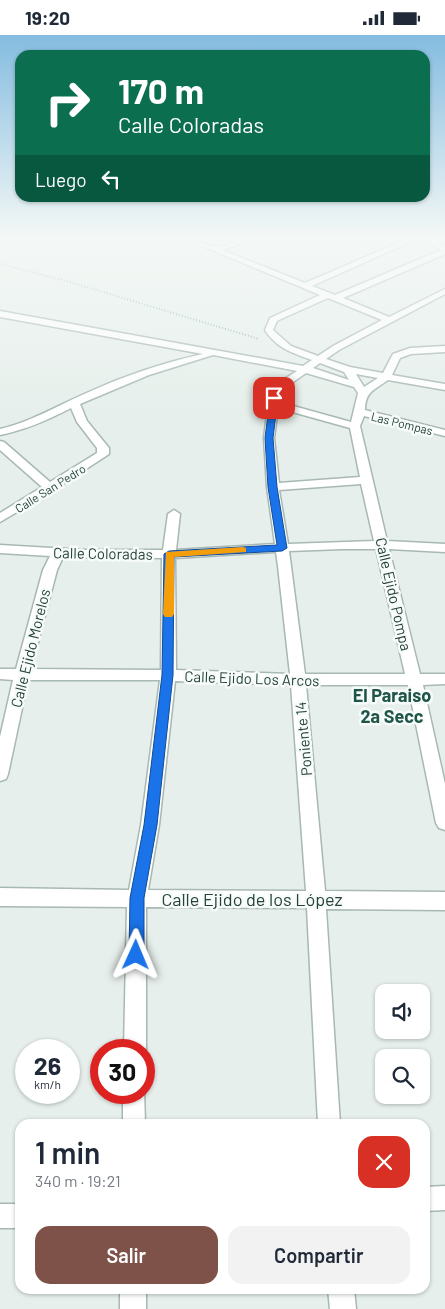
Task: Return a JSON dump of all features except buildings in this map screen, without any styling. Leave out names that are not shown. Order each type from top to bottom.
[{"type":"street","points":[[280,351],[269,330],[273,321],[286,312],[328,298]]},
{"type":"street","points":[[336,298],[389,320]]},
{"type":"street","points":[[304,369],[336,348],[431,298]]},
{"type":"street","points":[[0,315],[304,369],[360,389],[386,377],[396,356],[410,351],[445,349]]},
{"type":"street","points":[[255,360],[280,351],[321,359],[348,370],[445,387]]},
{"type":"street","points":[[0,432],[19,428],[74,402],[153,369],[217,354]]},
{"type":"street","name":"Poniente 14","points":[[304,369],[282,385],[274,398],[269,438],[273,487],[298,680],[316,900],[329,1119]]},
{"type":"street","points":[[348,370],[360,389],[360,412],[355,426]]},
{"type":"street","name":"Calle San Pedro","points":[[0,519],[103,454],[103,448],[82,422],[74,402]]},
{"type":"street","name":"Las Pompas","points":[[274,404],[355,426]]},
{"type":"street","name":"Las Pompas","points":[[360,412],[443,433]]},
{"type":"street","name":"Calle Ejido Pompa","points":[[355,426],[366,480],[414,679],[445,823]]},
{"type":"street","points":[[443,433],[445,448]]},
{"type":"street","points":[[0,444],[50,488]]},
{"type":"street","points":[[273,487],[366,480]]},
{"type":"street","points":[[135,1039],[137,898],[150,825],[168,675],[169,554],[174,514]]},
{"type":"street","name":"Calle Coloradas","points":[[0,549],[58,553],[169,554],[383,545],[445,548]]},
{"type":"street","name":"Calle Ejido Morelos","points":[[0,774],[22,674],[50,570],[58,553]]},
{"type":"street","name":"Calle Ejido Los Arcos","points":[[0,675],[168,675],[298,680],[445,679]]},
{"type":"street","name":"Calle Ejido de los López","points":[[0,897],[445,901]]},
{"type":"street","points":[[134,1104],[134,1119]]},
{"type":"street","points":[[430,1199],[445,1198]]},
{"type":"street","points":[[0,1216],[15,1216]]},
{"type":"street","points":[[133,1294],[133,1309]]},
{"type":"street","points":[[341,1294],[342,1309]]},
{"type":"path","points":[[120,298],[280,351]]},
{"type":"slow traffic","points":[[169,614],[169,554],[243,550]]},
{"type":"district","name":"El Paraiso 2a Secc","points":[[392,706]]},
{"type":"route","points":[[136,955],[137,898],[150,825],[168,675],[169,554],[282,548],[278,532],[269,438],[274,398]]}]
